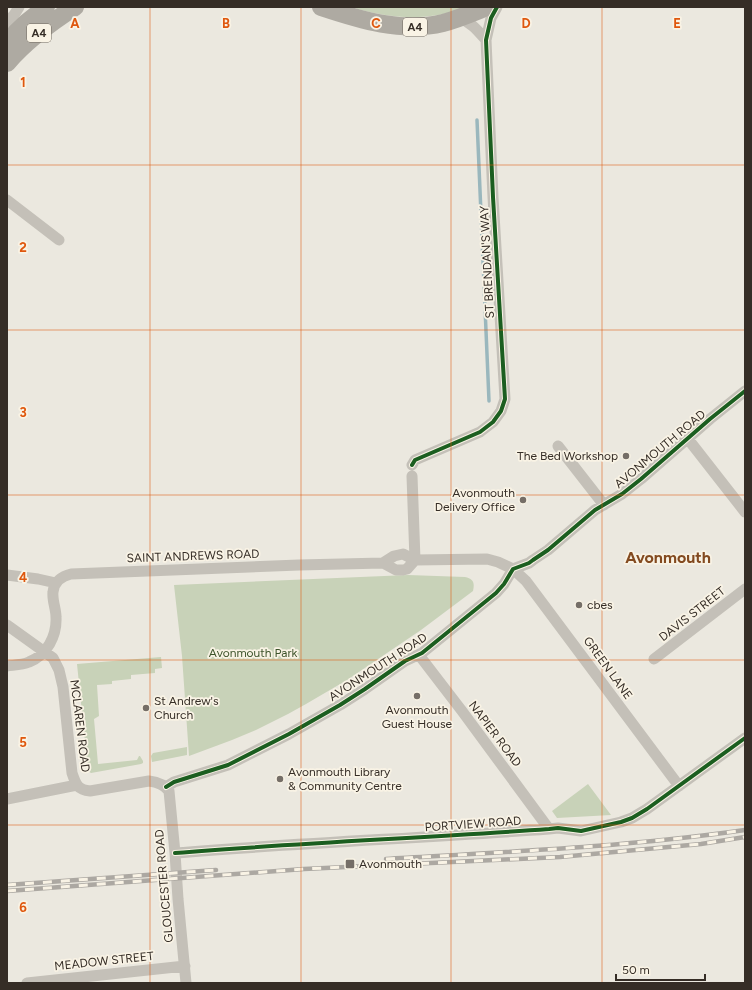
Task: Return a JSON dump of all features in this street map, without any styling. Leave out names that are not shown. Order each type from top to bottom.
[{"type":"highway","name":"A4","points":[[7,41],[46,7]]},
{"type":"highway","name":"A4","points":[[7,63],[39,33],[75,7]]},
{"type":"highway","name":"A4","points":[[321,7],[341,14],[381,24],[405,27],[443,23],[487,7]]},
{"type":"street","points":[[7,22],[19,7]]},
{"type":"street","name":"ST BRENDAN'S WAY","points":[[415,560],[412,471],[415,460],[480,432],[493,422],[501,411],[505,399],[493,197],[486,40],[491,18],[497,7]]},
{"type":"street","points":[[459,18],[472,25],[486,40]]},
{"type":"street","points":[[7,200],[59,240]]},
{"type":"street","name":"AVONMOUTH ROAD","points":[[166,787],[174,782],[228,764],[283,737],[346,701],[411,657],[419,655],[496,593],[504,584],[513,569],[529,563],[548,550],[595,510],[613,500],[641,479],[710,419],[745,392]]},
{"type":"street","points":[[688,439],[745,512]]},
{"type":"street","points":[[558,446],[604,505]]},
{"type":"street","points":[[415,560],[487,559],[513,569]]},
{"type":"street","name":"SAINT ANDREWS ROAD","points":[[56,583],[63,576],[71,574],[299,565],[383,563],[396,570],[402,570],[407,569],[415,560]]},
{"type":"street","name":"GREEN LANE","points":[[513,569],[526,581],[679,786]]},
{"type":"street","points":[[7,575],[56,583],[53,592],[56,628],[49,645],[44,652],[28,662],[7,666]]},
{"type":"street","name":"DAVIS STREET","points":[[654,659],[745,589]]},
{"type":"street","name":"MCLAREN ROAD","points":[[7,625],[53,658],[59,670],[63,687],[72,773],[77,785]]},
{"type":"street","name":"NAPIER ROAD","points":[[419,655],[549,829]]},
{"type":"street","name":"PORTVIEW ROAD","points":[[174,853],[234,848],[472,835],[558,828],[581,831],[632,818],[647,809],[745,738]]},
{"type":"street","points":[[7,799],[77,785],[83,790],[90,791],[149,781],[162,784],[166,787]]},
{"type":"street","name":"GLOUCESTER ROAD","points":[[166,787],[170,797],[186,983]]},
{"type":"street","name":"MEADOW STREET","points":[[27,983],[185,966]]},
{"type":"green space","points":[[351,7],[467,7],[438,15],[409,17],[380,14]]},
{"type":"green space","name":"Avonmouth Park","points":[[408,575],[465,577],[473,581],[473,591],[421,630],[347,680],[306,704],[256,730],[189,756],[182,656],[174,585]]},
{"type":"green space","points":[[161,657],[162,668],[155,669],[155,673],[131,675],[131,679],[112,681],[112,684],[97,685],[99,716],[94,719],[98,764],[137,760],[139,756],[143,763],[91,773],[88,771],[77,664]]},
{"type":"green space","points":[[187,747],[187,755],[152,762],[151,756],[153,753]]},
{"type":"green space","points":[[588,784],[611,815],[557,818],[552,811]]},
{"type":"waterway","points":[[477,120],[489,401]]},
{"type":"railway","points":[[386,859],[611,845],[745,830]]},
{"type":"railway","points":[[7,891],[304,869],[560,857],[701,844],[745,837]]},
{"type":"railway","points":[[7,885],[216,870]]},
{"type":"cycle path","points":[[412,465],[415,460],[480,432],[493,422],[501,411],[505,399],[493,197],[486,40],[491,18],[497,7]]},
{"type":"cycle path","points":[[166,787],[174,782],[228,765],[289,734],[340,705],[405,661],[422,653],[496,593],[504,584],[513,569],[529,563],[548,550],[595,510],[622,494],[745,391]]},
{"type":"cycle path","points":[[175,853],[558,828],[581,831],[632,818],[647,809],[745,738]]},
{"type":"place","name":"The Bed Workshop","points":[[626,456]]},
{"type":"place","name":"Avonmouth Delivery Office","points":[[523,500]]},
{"type":"place","name":"cbes","points":[[579,605]]},
{"type":"place","name":"Avonmouth Guest House","points":[[417,696]]},
{"type":"place","name":"St Andrew's Church","points":[[146,708]]},
{"type":"place","name":"Avonmouth Library & Community Centre","points":[[280,779]]},
{"type":"place","name":"Avonmouth","points":[[350,864]]},
{"type":"district","name":"Avonmouth","points":[[668,557]]}]
